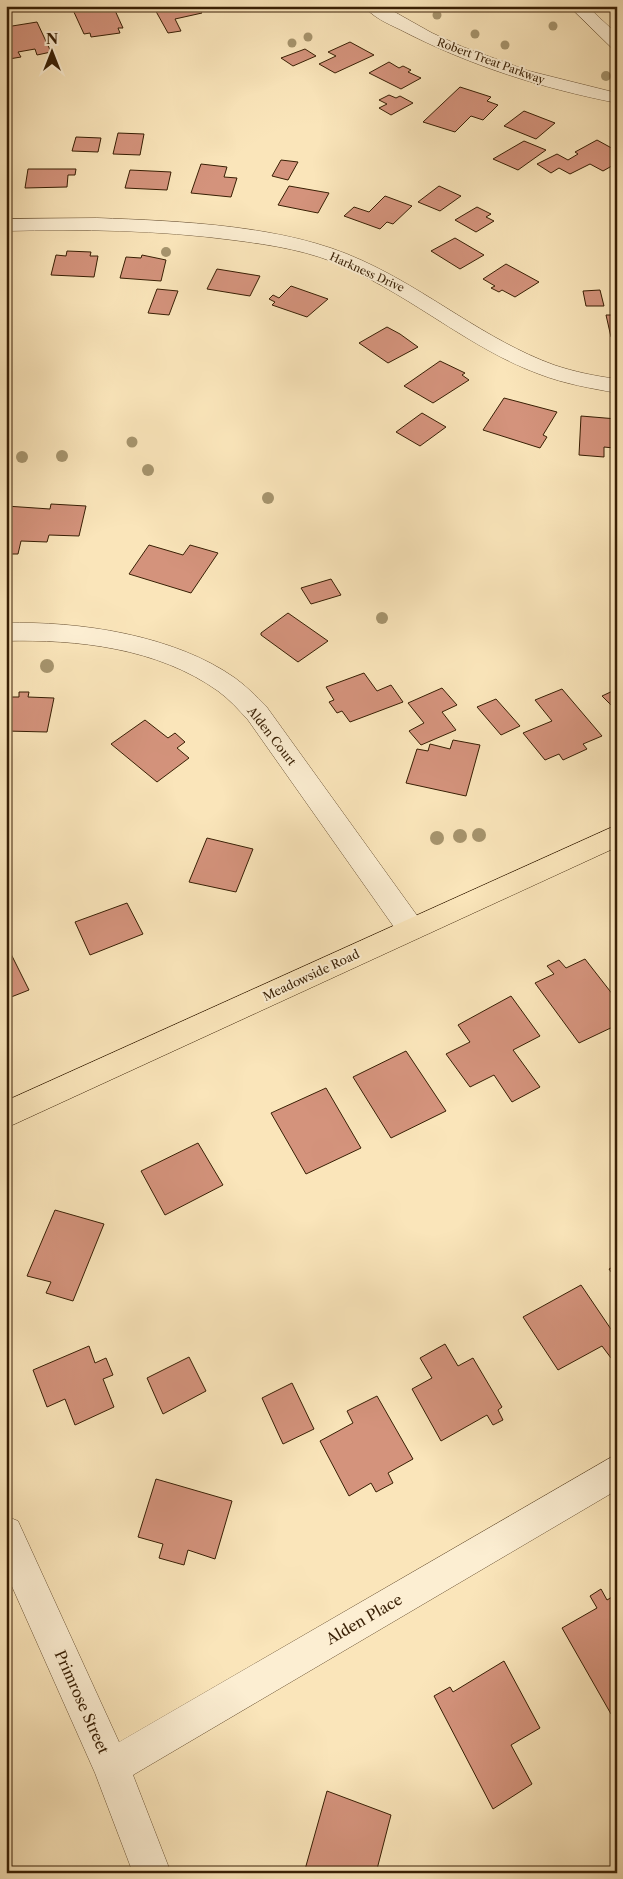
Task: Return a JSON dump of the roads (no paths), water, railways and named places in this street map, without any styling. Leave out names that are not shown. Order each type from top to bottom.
[{"type":"main road","name":"Meadowside Road","points":[[6,1115],[617,835]]},
{"type":"street","name":"Robert Treat Parkway","points":[[372,6],[428,37],[488,61],[554,84],[617,98]]},
{"type":"street","points":[[588,10],[617,44]]},
{"type":"street","name":"Harkness Drive","points":[[6,225],[60,223],[182,228],[278,241],[314,249],[390,279],[532,365],[565,377],[617,386]]},
{"type":"street","name":"Alden Court","points":[[6,632],[82,635],[130,644],[183,662],[225,683],[258,713],[411,929]]},
{"type":"street","name":"Alden Place","points":[[111,1767],[617,1471]]},
{"type":"street","name":"Primrose Street","points":[[6,1533],[111,1767],[152,1873]]}]
